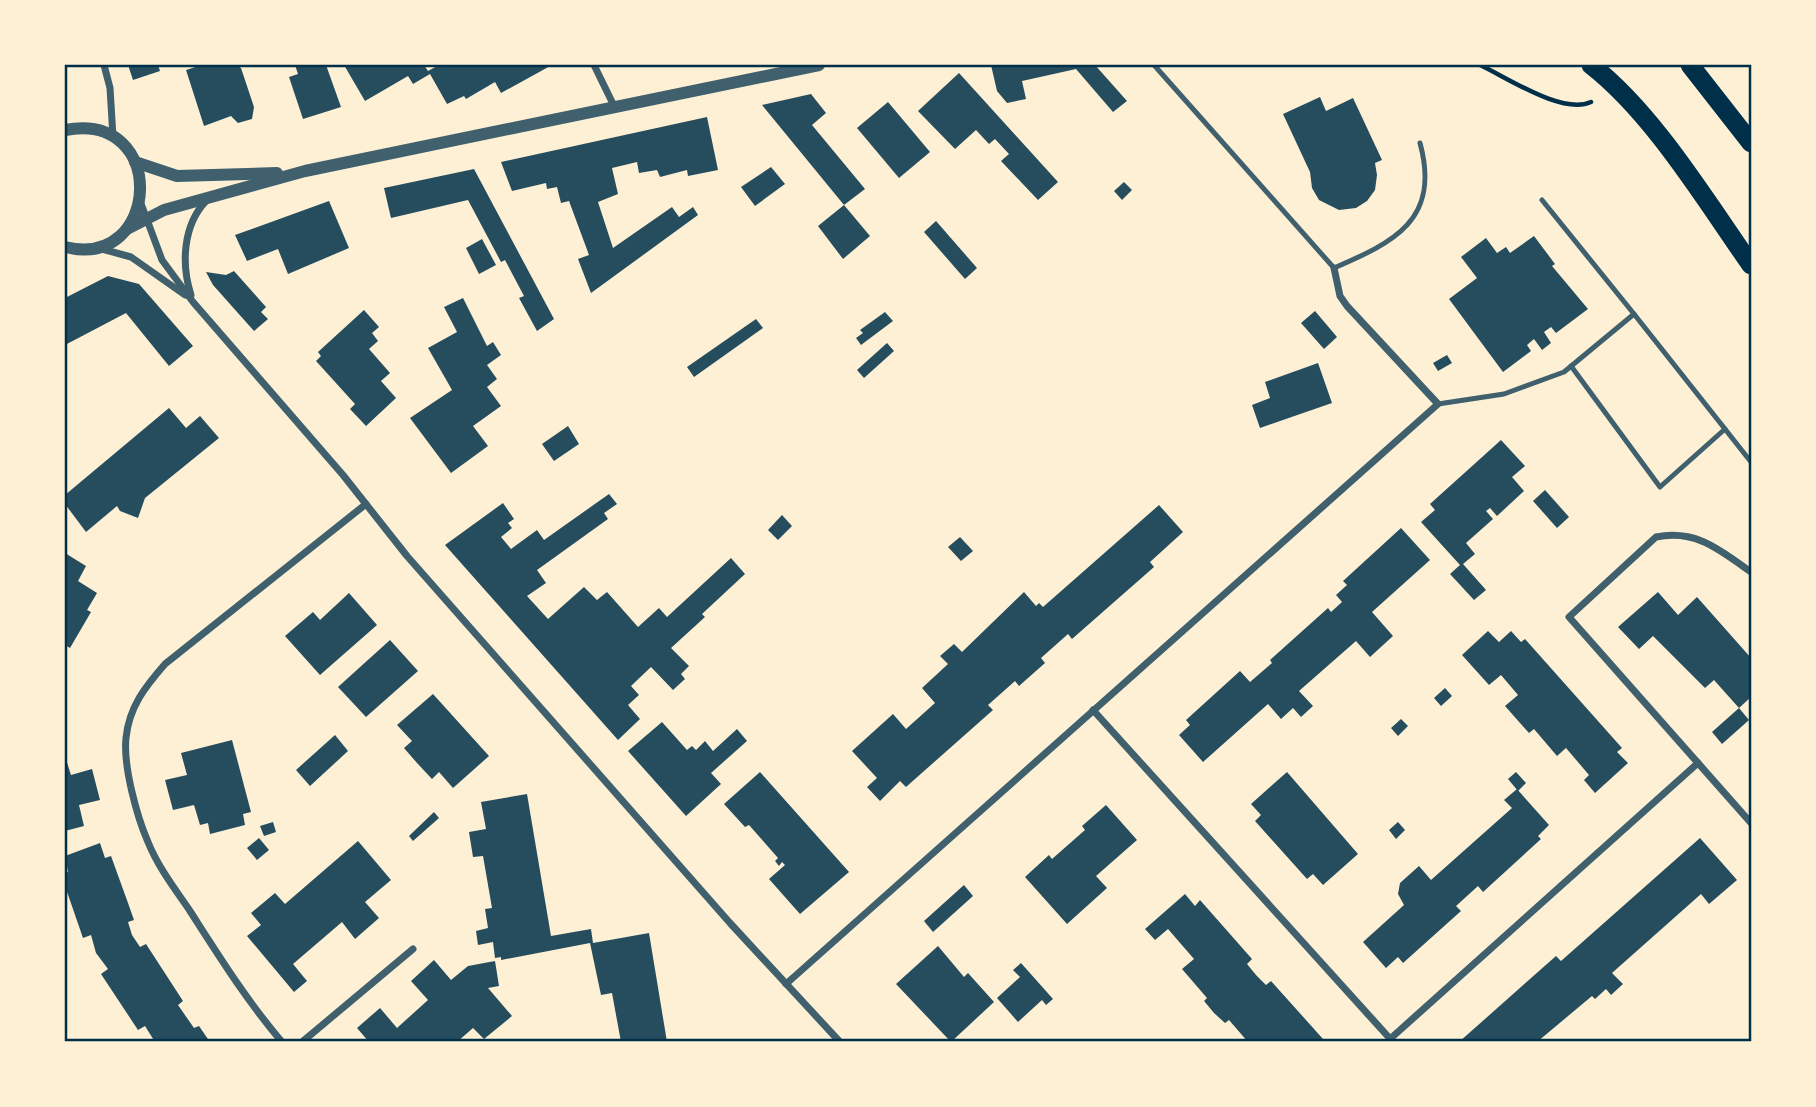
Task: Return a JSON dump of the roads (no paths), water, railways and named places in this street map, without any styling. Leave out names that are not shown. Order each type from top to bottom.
[{"type":"highway","points":[[1591,65],[1643,117],[1751,265]]},
{"type":"highway","points":[[1690,65],[1751,143]]},
{"type":"street","points":[[104,65],[110,88],[114,137]]},
{"type":"street","points":[[594,65],[615,108]]},
{"type":"street","points":[[96,247],[113,240],[145,219],[210,197],[305,171],[819,65]]},
{"type":"street","points":[[67,128],[98,130],[114,137],[126,148],[141,177],[141,201],[145,219],[168,270],[193,302],[407,555],[840,1042]]},
{"type":"street","points":[[135,162],[164,173],[194,177],[305,171]]},
{"type":"street","points":[[193,302],[186,275],[186,245],[191,222],[210,197]]},
{"type":"street","points":[[127,229],[141,201]]},
{"type":"street","points":[[67,248],[96,247],[117,252],[144,264],[193,302]]},
{"type":"street","points":[[786,984],[1438,404],[1347,306],[1340,296],[1334,268]]},
{"type":"street","points":[[282,1042],[249,1003],[149,844],[127,764],[128,723],[140,694],[165,664],[366,504]]},
{"type":"street","points":[[1751,572],[1709,542],[1693,536],[1656,537],[1569,617],[1751,823]]},
{"type":"street","points":[[1093,710],[1391,1041],[1698,763]]},
{"type":"street","points":[[302,1042],[413,949]]},
{"type":"lane","points":[[1154,65],[1334,268],[1381,248],[1409,224],[1419,210],[1425,186],[1425,161],[1420,143]]},
{"type":"lane","points":[[1542,200],[1751,462]]},
{"type":"lane","points":[[1438,404],[1504,394],[1564,372],[1634,314]]},
{"type":"lane","points":[[1571,366],[1660,487],[1725,429]]}]
